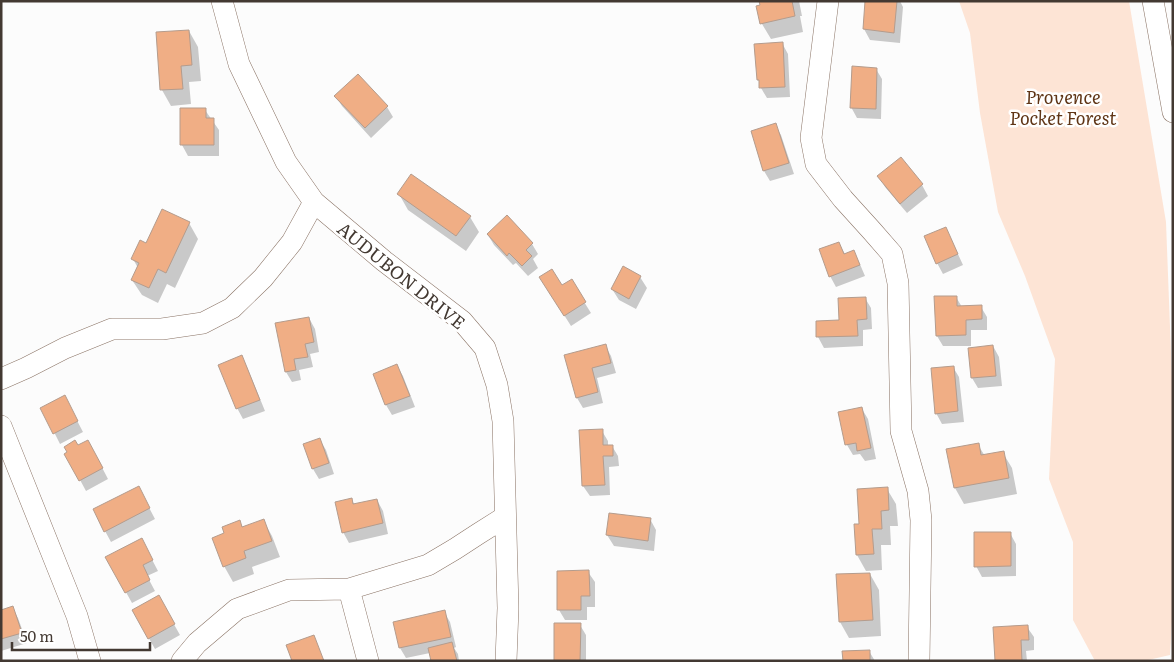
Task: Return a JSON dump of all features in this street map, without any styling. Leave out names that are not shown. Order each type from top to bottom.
[{"type":"street","name":"AUDUBON DRIVE","points":[[222,1],[239,64],[286,162],[314,202],[384,261],[462,321],[485,348],[497,385],[503,421],[508,608],[506,661]]},
{"type":"street","points":[[828,1],[811,138],[816,164],[892,254],[898,283],[902,431],[918,490],[921,520],[919,661]]},
{"type":"street","points":[[1153,1],[1173,112]]},
{"type":"street","points":[[1,379],[65,348],[112,329],[162,329],[203,323],[232,308],[263,278],[292,242],[314,202]]},
{"type":"street","points":[[1,426],[77,616],[90,661]]},
{"type":"street","points":[[182,661],[198,643],[237,609],[289,590],[349,589],[428,565],[505,517]]},
{"type":"street","points":[[349,589],[368,661]]},
{"type":"green space","name":"Provence Pocket Forest","points":[[959,1],[1129,1],[1166,222],[1173,406],[1173,604],[1170,655],[1144,661],[1095,661],[1073,620],[1073,542],[1049,479],[1055,359],[1025,276],[998,212],[980,113],[970,33]]},
{"type":"building","points":[[759,1],[792,1],[795,16],[760,24],[756,6],[760,5]]},
{"type":"building","points":[[865,1],[897,1],[894,33],[863,29]]},
{"type":"building","points":[[189,30],[192,65],[181,66],[183,89],[160,90],[156,32]]},
{"type":"building","points":[[783,42],[785,87],[759,88],[754,44]]},
{"type":"building","points":[[852,66],[877,68],[876,109],[850,108]]},
{"type":"building","points":[[358,74],[388,106],[365,128],[334,96]]},
{"type":"building","points":[[180,108],[206,108],[206,118],[214,118],[214,145],[180,145]]},
{"type":"building","points":[[776,123],[789,163],[763,171],[751,131]]},
{"type":"building","points":[[901,157],[923,184],[900,204],[877,176]]},
{"type":"building","points":[[411,174],[471,216],[456,236],[397,194]]},
{"type":"building","points":[[162,209],[190,222],[166,273],[158,269],[149,288],[131,280],[139,263],[131,259],[140,240],[146,243]]},
{"type":"building","points":[[507,215],[533,243],[526,250],[532,256],[522,266],[509,253],[507,256],[487,234]]},
{"type":"building","points":[[946,227],[958,254],[936,264],[924,236]]},
{"type":"building","points":[[839,242],[844,254],[854,250],[860,265],[829,277],[819,249]]},
{"type":"building","points":[[623,266],[641,276],[629,299],[611,289]]},
{"type":"building","points":[[552,269],[562,285],[572,279],[586,302],[564,316],[539,277]]},
{"type":"building","points":[[934,296],[957,296],[957,306],[982,305],[982,319],[966,320],[966,335],[936,336]]},
{"type":"building","points":[[866,297],[867,319],[857,320],[858,336],[816,337],[816,321],[839,320],[838,298]]},
{"type":"building","points":[[309,317],[314,342],[305,344],[308,357],[294,359],[296,370],[285,372],[275,323]]},
{"type":"building","points":[[606,344],[611,363],[592,368],[598,392],[576,398],[564,355]]},
{"type":"building","points":[[993,345],[996,376],[971,378],[968,348]]},
{"type":"building","points":[[242,355],[260,400],[236,409],[218,365]]},
{"type":"building","points":[[397,364],[410,396],[385,405],[373,374]]},
{"type":"building","points":[[954,366],[958,411],[935,414],[931,368]]},
{"type":"building","points":[[65,395],[78,421],[53,434],[40,408]]},
{"type":"building","points":[[862,407],[871,448],[857,451],[856,443],[845,445],[838,412]]},
{"type":"building","points":[[603,429],[603,445],[613,445],[613,456],[603,456],[605,485],[582,486],[579,430]]},
{"type":"building","points":[[320,438],[329,463],[312,469],[303,444]]},
{"type":"building","points":[[75,440],[78,445],[88,440],[103,468],[79,481],[64,454],[67,452],[64,447]]},
{"type":"building","points":[[979,443],[981,455],[1004,451],[1009,478],[954,488],[946,449]]},
{"type":"building","points":[[139,486],[150,508],[104,532],[93,509]]},
{"type":"building","points":[[888,487],[889,510],[881,511],[882,529],[872,529],[874,554],[856,555],[854,524],[859,524],[857,489]]},
{"type":"building","points":[[352,498],[353,504],[377,499],[383,523],[342,533],[335,502]]},
{"type":"building","points":[[609,513],[651,518],[648,541],[606,535]]},
{"type":"building","points":[[264,519],[272,541],[244,551],[246,558],[223,567],[212,538],[224,533],[222,527],[240,520],[242,527]]},
{"type":"building","points":[[974,532],[1011,532],[1011,566],[974,567]]},
{"type":"building","points":[[142,538],[153,560],[143,565],[150,580],[125,593],[105,557]]},
{"type":"building","points":[[589,570],[590,596],[581,596],[581,610],[557,610],[557,571]]},
{"type":"building","points":[[870,573],[873,620],[839,622],[836,574]]},
{"type":"building","points":[[159,595],[175,624],[148,639],[132,610]]},
{"type":"building","points":[[13,606],[22,633],[1,639],[1,610]]},
{"type":"building","points":[[445,610],[451,637],[399,648],[393,622]]},
{"type":"building","points":[[554,623],[581,623],[580,661],[554,661]]},
{"type":"building","points":[[1028,625],[1029,640],[1021,640],[1022,661],[995,661],[993,627]]},
{"type":"building","points":[[314,635],[324,661],[292,661],[286,645]]},
{"type":"building","points":[[452,642],[457,661],[431,661],[428,648]]},
{"type":"building","points":[[870,650],[870,661],[843,661],[842,651]]}]
